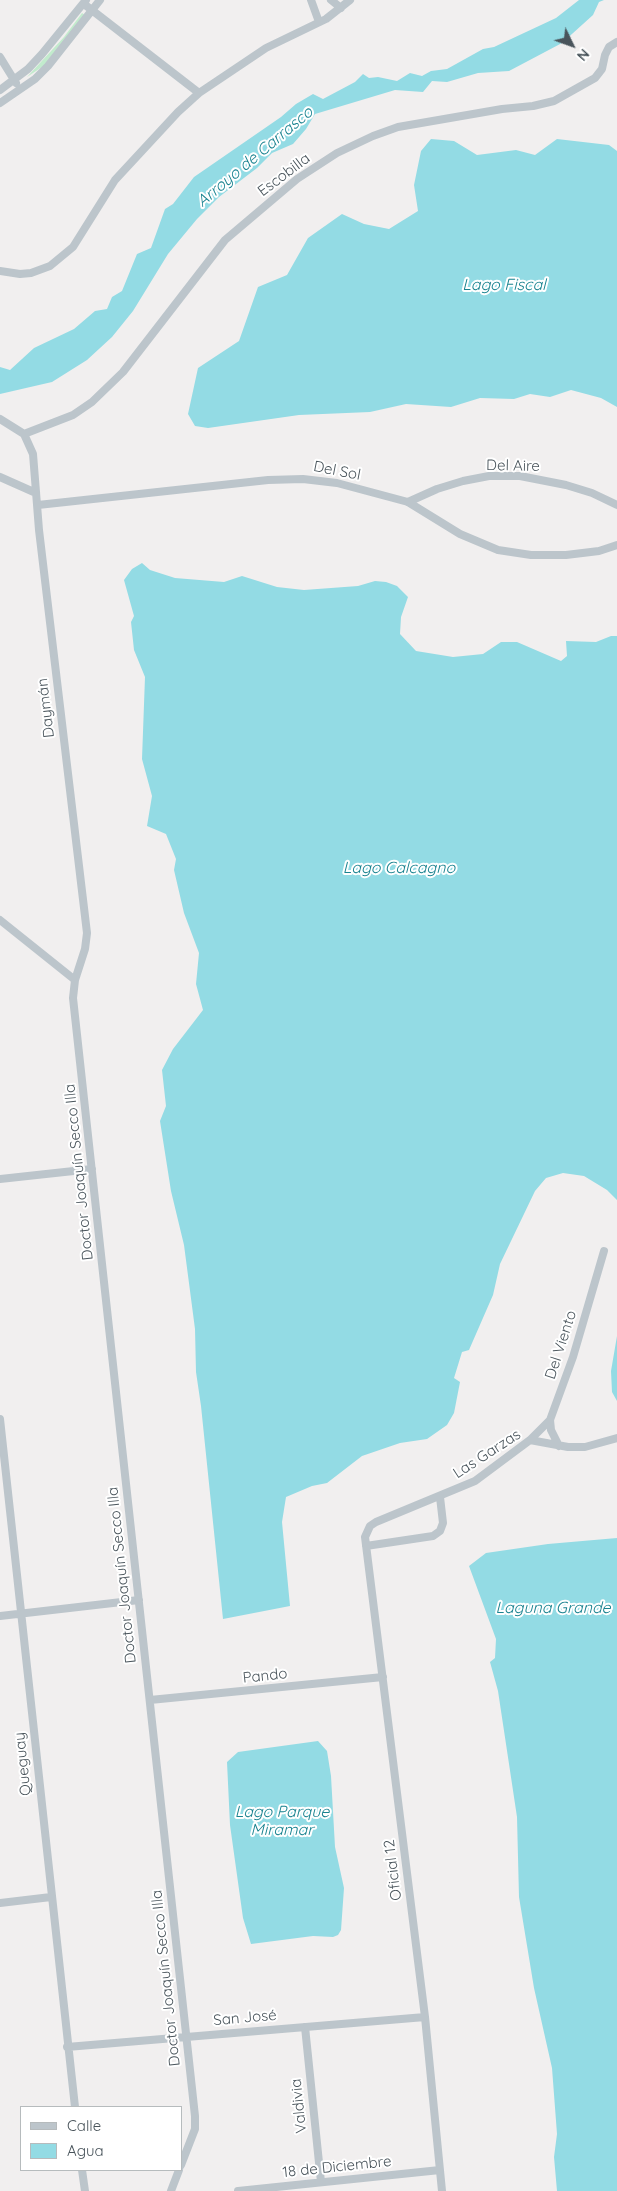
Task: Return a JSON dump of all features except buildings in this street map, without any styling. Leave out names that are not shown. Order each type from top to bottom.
[{"type":"street","points":[[0,103],[20,90],[48,66],[100,0]]},
{"type":"street","points":[[311,0],[319,22]]},
{"type":"street","points":[[331,0],[341,8]]},
{"type":"street","points":[[0,271],[31,273],[50,266],[72,246],[102,198],[124,169],[169,120],[199,93],[266,48],[319,22],[350,0]]},
{"type":"street","points":[[0,90],[14,80],[42,54],[85,2],[92,10],[199,93]]},
{"type":"street","name":"Escobilla","points":[[24,434],[67,418],[92,402],[123,372],[225,240],[297,179],[337,153],[373,136],[398,127],[554,101],[595,78],[602,69],[609,47],[617,42]]},
{"type":"street","points":[[0,56],[20,90]]},
{"type":"street","points":[[0,420],[24,434]]},
{"type":"street","name":"Daymán","points":[[24,434],[32,454],[87,933],[85,949],[75,980]]},
{"type":"street","name":"Del Aire","points":[[408,502],[437,488],[489,476],[520,476],[592,493],[617,505]]},
{"type":"street","points":[[0,477],[36,493]]},
{"type":"street","name":"Del Sol","points":[[38,504],[286,479],[337,483],[408,502],[460,534],[498,550],[531,555],[566,555],[599,551],[617,545]]},
{"type":"street","points":[[0,920],[75,980]]},
{"type":"street","name":"Doctor Joaquín Secco Illa","points":[[75,980],[73,998],[195,2129],[182,2162]]},
{"type":"street","points":[[0,1179],[92,1169]]},
{"type":"street","name":"Del Viento","points":[[550,1420],[573,1357],[604,1251]]},
{"type":"street","name":"Queguay","points":[[0,1419],[75,2106]]},
{"type":"street","points":[[530,1440],[550,1420]]},
{"type":"street","points":[[550,1420],[551,1430],[559,1446]]},
{"type":"street","name":"Las Garzas","points":[[366,1546],[365,1537],[370,1526],[475,1481],[530,1440],[559,1446],[585,1447],[617,1438]]},
{"type":"street","points":[[366,1546],[433,1536],[440,1531],[443,1524],[440,1497]]},
{"type":"street","name":"Oficial 12","points":[[366,1546],[384,1677],[425,2017],[442,2191]]},
{"type":"street","points":[[0,1616],[139,1600]]},
{"type":"street","name":"Pando","points":[[150,1700],[384,1677]]},
{"type":"street","points":[[0,1903],[51,1897]]},
{"type":"street","name":"San José","points":[[68,2047],[425,2017]]},
{"type":"street","name":"Valdivia","points":[[305,2027],[321,2182]]},
{"type":"street","name":"18 de Diciembre","points":[[238,2191],[440,2170]]},
{"type":"street","points":[[82,2171],[85,2191]]},
{"type":"street","points":[[171,2191],[179,2171]]},
{"type":"green space","points":[[82,13],[85,15],[45,65],[27,77],[64,37]]},
{"type":"water","name":"Arroyo de Carrasco","points":[[579,0],[604,0],[599,2],[593,15],[562,43],[509,71],[478,73],[447,82],[432,81],[423,92],[395,90],[315,114],[306,129],[293,144],[272,153],[257,168],[219,197],[197,219],[168,254],[133,311],[112,337],[87,360],[52,382],[0,394],[0,367],[10,370],[34,348],[74,329],[95,311],[107,309],[112,297],[122,291],[137,254],[151,248],[165,209],[173,204],[194,177],[281,117],[296,104],[313,94],[323,99],[355,82],[363,74],[369,78],[378,77],[397,81],[410,73],[422,76],[431,71],[447,69],[483,49],[494,47],[556,18]]},
{"type":"water","name":"Lago Fiscal","points":[[431,139],[454,141],[477,155],[516,150],[535,155],[557,139],[609,145],[617,151],[617,407],[601,398],[571,390],[550,397],[530,394],[514,399],[480,398],[451,407],[406,404],[370,412],[299,415],[208,428],[195,426],[188,414],[198,368],[239,341],[258,287],[287,275],[308,238],[342,214],[364,224],[389,229],[418,211],[414,185],[421,151]]},
{"type":"water","name":"Lago Calcagno","points":[[142,563],[150,570],[175,578],[224,582],[242,576],[277,587],[304,590],[358,586],[375,581],[386,582],[397,586],[408,597],[401,617],[400,634],[416,651],[453,657],[483,654],[501,642],[517,642],[561,661],[567,656],[566,641],[596,642],[611,636],[617,636],[617,1200],[607,1190],[584,1176],[563,1173],[546,1178],[535,1191],[500,1264],[493,1295],[469,1350],[462,1352],[454,1378],[460,1382],[454,1413],[447,1425],[427,1439],[400,1443],[362,1456],[327,1483],[312,1486],[286,1497],[282,1522],[290,1606],[223,1619],[196,1372],[195,1329],[184,1245],[171,1191],[160,1121],[166,1106],[162,1070],[173,1049],[203,1010],[196,984],[199,953],[184,913],[174,870],[176,859],[166,834],[147,826],[152,796],[142,759],[145,677],[134,650],[131,622],[134,616],[124,580],[132,569]]},
{"type":"water","points":[[617,1336],[617,1401],[612,1392],[611,1371]]},
{"type":"water","name":"Laguna Grande","points":[[617,1538],[617,2191],[557,2191],[554,2157],[557,2134],[552,2068],[534,1988],[519,1897],[517,1817],[498,1691],[490,1662],[495,1658],[496,1639],[469,1566],[486,1553],[548,1544]]},
{"type":"water","name":"Lago Parque Miramar","points":[[318,1741],[327,1751],[331,1776],[335,1847],[344,1888],[341,1930],[338,1935],[333,1937],[313,1936],[251,1944],[243,1918],[230,1825],[227,1762],[238,1752]]}]
